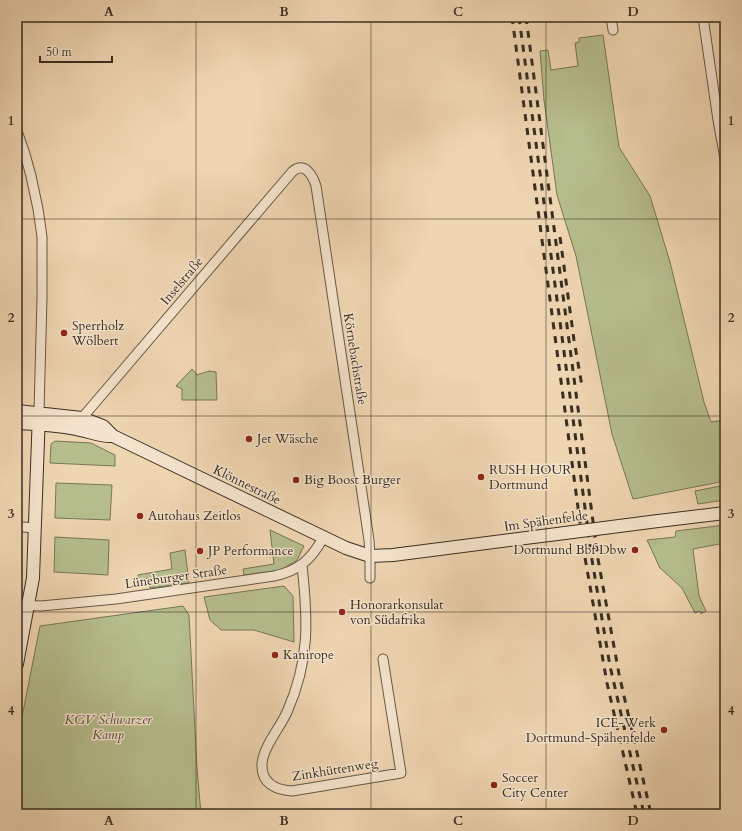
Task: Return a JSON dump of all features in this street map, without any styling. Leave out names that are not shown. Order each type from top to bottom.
[{"type":"main road","name":"Klönnestraße","points":[[17,411],[103,436],[113,436]]},
{"type":"main road","name":"Klönnestraße","points":[[17,423],[39,418],[82,418],[102,426],[113,436],[323,538],[370,556]]},
{"type":"main road","points":[[17,664],[23,605],[33,578],[29,527],[39,418]]},
{"type":"main road","name":"Im Spähenfelde","points":[[370,556],[393,555],[725,513]]},
{"type":"street","points":[[611,17],[613,30]]},
{"type":"street","points":[[703,17],[725,159]]},
{"type":"street","points":[[17,131],[31,176],[42,237],[39,418]]},
{"type":"street","name":"Inselstraße","points":[[82,418],[292,172],[295,169],[300,168],[305,170]]},
{"type":"street","name":"Körnebachstraße","points":[[305,170],[310,172],[316,186],[370,556]]},
{"type":"street","name":"Lüneburger Straße","points":[[23,605],[116,599],[274,576],[290,572],[302,565],[317,549],[323,538]]},
{"type":"street","points":[[370,556],[370,578]]},
{"type":"street","name":"Zinkhüttenweg","points":[[302,565],[307,619],[303,663],[286,712],[265,752],[262,763],[262,772],[267,781],[276,789],[292,791],[401,773],[383,659]]},
{"type":"green space","points":[[603,35],[619,147],[650,196],[670,262],[704,402],[711,422],[725,420],[725,481],[633,499],[612,434],[576,256],[557,195],[544,100],[540,51],[548,50],[551,70],[578,66],[575,43],[579,42],[579,38]]},
{"type":"green space","points":[[192,369],[197,375],[209,371],[216,372],[217,400],[182,400],[182,389],[176,386]]},
{"type":"green space","points":[[55,441],[91,443],[115,455],[115,466],[50,463],[51,444]]},
{"type":"green space","points":[[56,483],[112,485],[110,520],[55,518]]},
{"type":"green space","points":[[725,485],[725,500],[698,504],[695,491]]},
{"type":"green space","points":[[725,525],[725,543],[693,549],[699,596],[706,611],[701,614],[700,611],[695,613],[682,588],[660,568],[647,540],[675,537],[676,531]]},
{"type":"green space","points":[[270,530],[304,546],[297,560],[281,570],[244,575],[243,569],[274,564]]},
{"type":"green space","points":[[55,537],[109,540],[108,575],[54,572]]},
{"type":"green space","points":[[185,550],[189,583],[150,588],[149,578],[138,580],[138,575],[172,569],[170,553]]},
{"type":"green space","points":[[284,586],[293,596],[294,642],[254,630],[221,630],[210,620],[204,597]]},
{"type":"green space","name":"KGV Schwarzer Kamp","points":[[183,606],[189,615],[197,768],[201,814],[17,814],[17,742],[40,626]]},
{"type":"railway","points":[[512,17],[584,552],[607,683],[637,814]]},
{"type":"railway","points":[[519,17],[592,560],[610,666],[644,814]]},
{"type":"railway","points":[[526,17],[598,559],[619,674],[651,814]]},
{"type":"railway","points":[[560,237],[582,386]]},
{"type":"place","name":"Sperrholz Wölbert","points":[[64,333]]},
{"type":"place","name":"Jet Wäsche","points":[[249,439]]},
{"type":"place","name":"RUSH HOUR Dortmund","points":[[481,477]]},
{"type":"place","name":"Big Boost Burger","points":[[296,480]]},
{"type":"place","name":"Autohaus Zeitlos","points":[[140,516]]},
{"type":"place","name":"Dortmund Bbf Dbw","points":[[635,550]]},
{"type":"place","name":"JP Performance","points":[[200,551]]},
{"type":"place","name":"Honorarkonsulat von Südafrika","points":[[342,612]]},
{"type":"place","name":"Kanirope","points":[[275,655]]},
{"type":"place","name":"ICE-Werk Dortmund-Spähenfelde","points":[[664,730]]},
{"type":"place","name":"Soccer City Center","points":[[494,785]]}]
